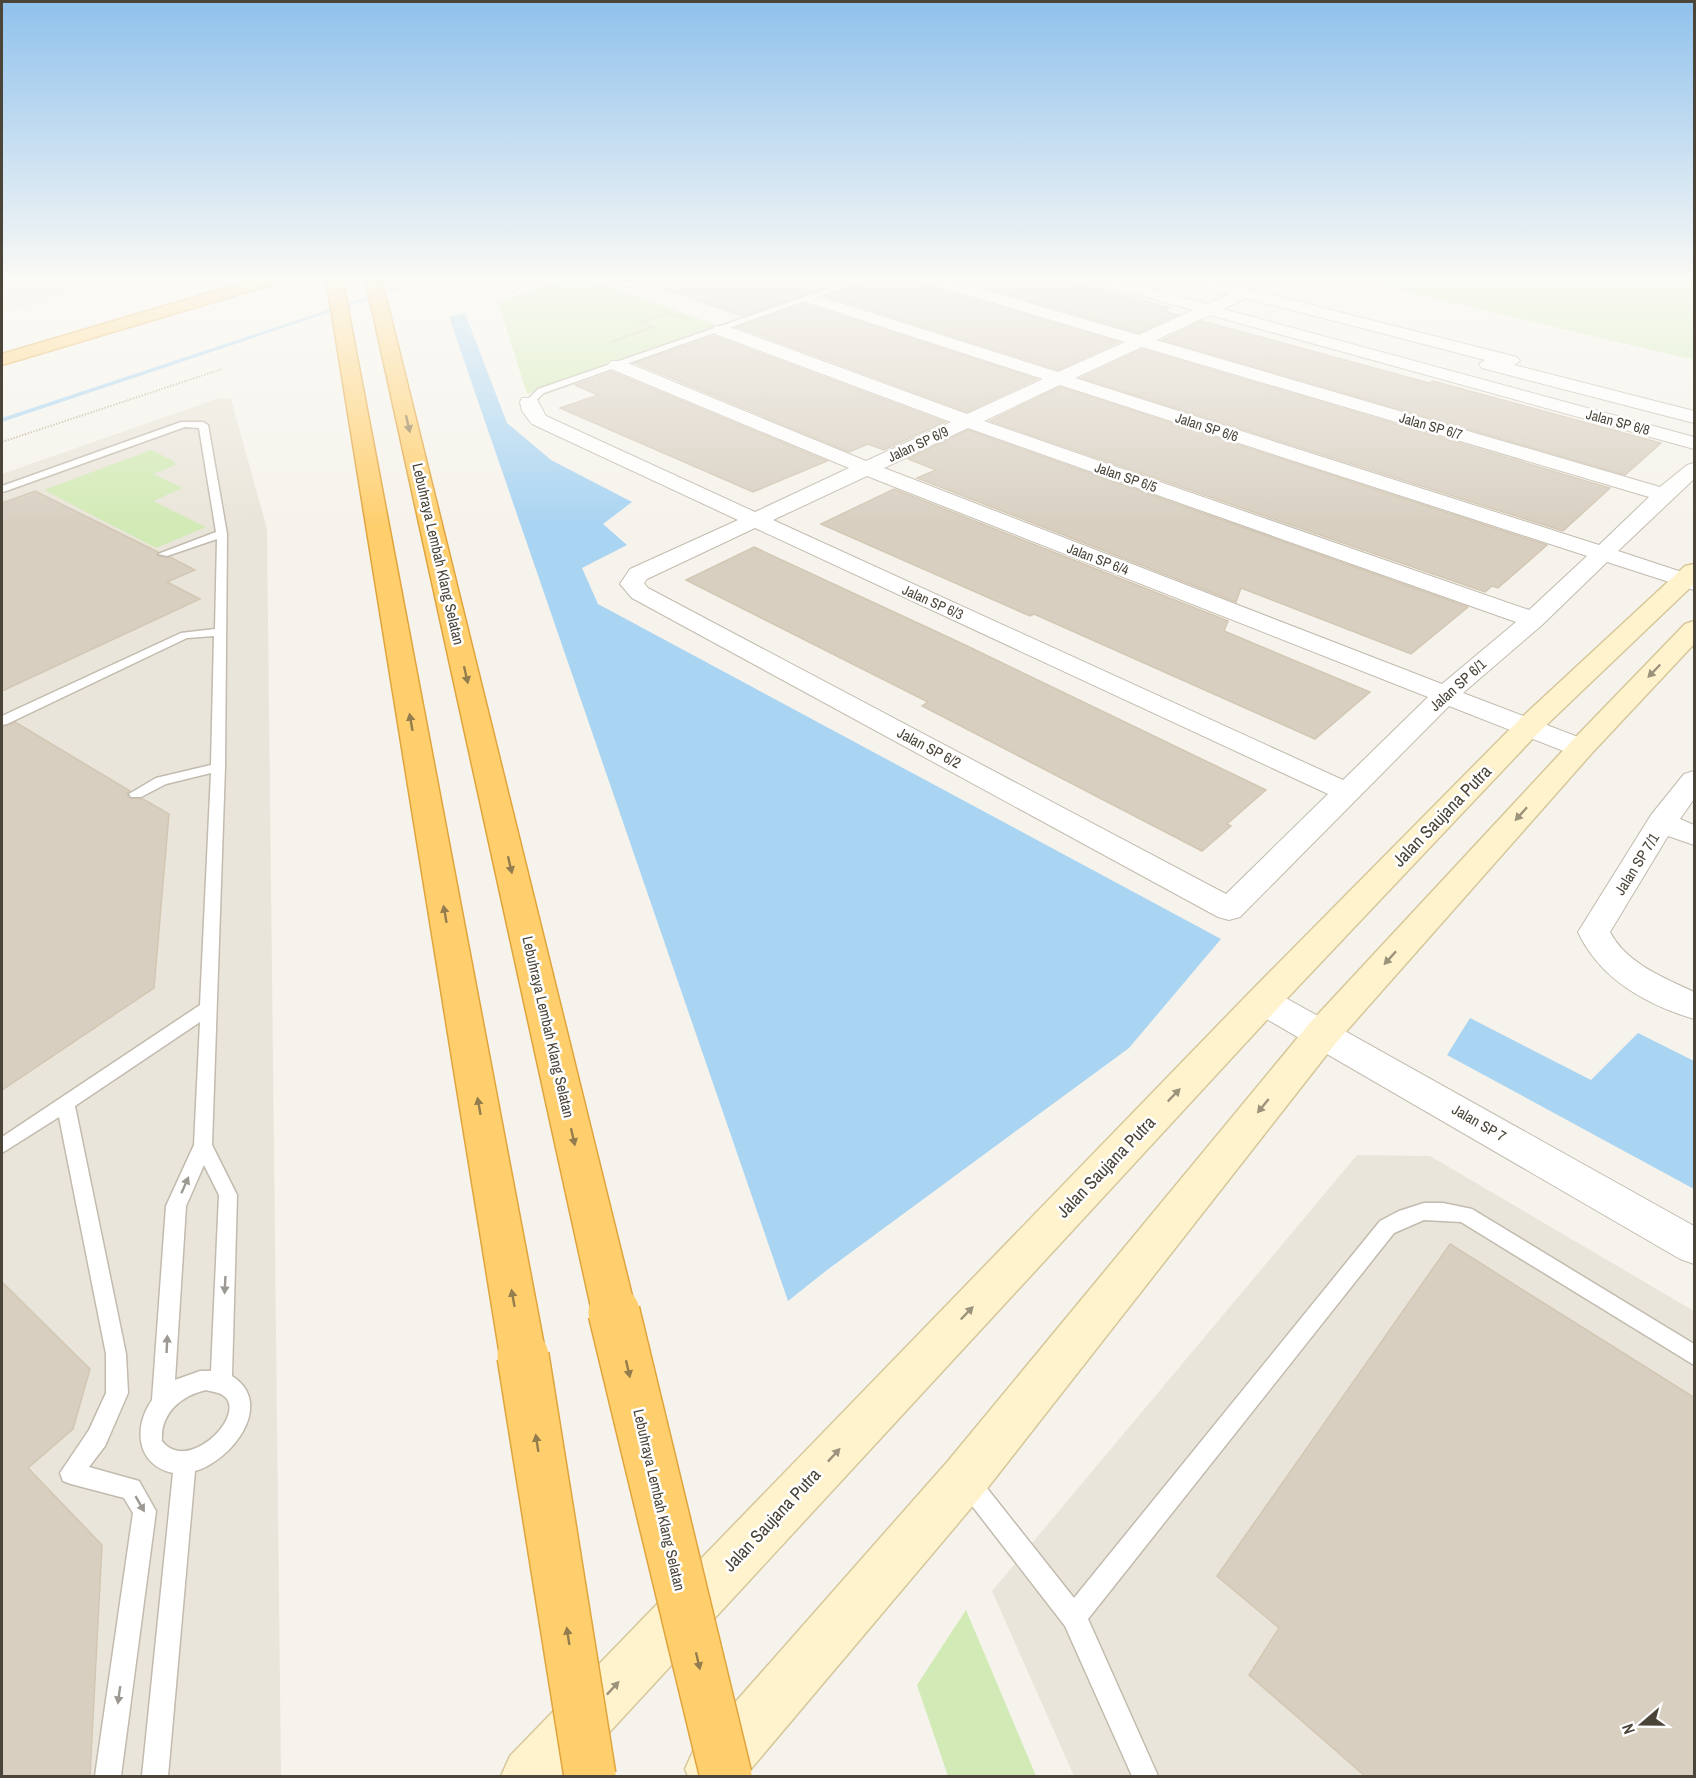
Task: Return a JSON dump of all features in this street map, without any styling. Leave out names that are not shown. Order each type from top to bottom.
[{"type":"highway","points":[[347,360],[523,1356],[590,1776]]},
{"type":"highway","name":"Lebuhraya Lembah Klang Selatan","points":[[393,360],[614,1312],[726,1776]]},
{"type":"main road","name":"Jalan Saujana Putra","points":[[530,1776],[1263,1001],[1529,726],[1692,578]]},
{"type":"main road","points":[[707,1776],[965,1478],[1322,1034],[1581,747],[1695,629]]},
{"type":"street","name":"Jalan SP 6/5","points":[[801,360],[967,422],[1533,620]]},
{"type":"street","name":"Jalan SP 6/6","points":[[997,360],[1602,554],[1692,578]]},
{"type":"street","name":"Jalan SP 6/9","points":[[633,584],[638,574],[1099,360]]},
{"type":"street","name":"Jalan SP 6/7","points":[[1207,360],[1664,495]]},
{"type":"street","name":"Jalan SP 6/8","points":[[1392,360],[1695,443]]},
{"type":"street","points":[[1480,360],[1695,417]]},
{"type":"street","points":[[1499,360],[1695,408]]},
{"type":"street","name":"Jalan SP 6/4","points":[[617,365],[866,468],[1581,747]]},
{"type":"street","name":"Jalan SP 6/3","points":[[529,402],[531,411],[539,420],[1346,792]]},
{"type":"street","name":"Jalan SP 6/1","points":[[1229,909],[1446,694],[1533,620],[1664,495],[1695,469]]},
{"type":"street","name":"Jalan SP 6/2","points":[[633,584],[640,593],[1229,909]]},
{"type":"street","name":"Jalan SP 7/1","points":[[1695,780],[1662,822],[1594,932],[1603,951],[1624,971],[1695,1006]]},
{"type":"street","points":[[1662,822],[1695,836]]},
{"type":"street","name":"Jalan SP 7","points":[[1263,1001],[1695,1246]]},
{"type":"lane","points":[[529,402],[541,391],[632,360]]},
{"type":"lane","points":[[2,489],[184,424],[203,425],[222,534],[218,767],[203,1145],[176,1206],[164,1402]]},
{"type":"lane","points":[[163,554],[222,534]]},
{"type":"lane","points":[[2,721],[185,635],[222,632]]},
{"type":"lane","points":[[136,794],[161,781],[218,767]]},
{"type":"lane","points":[[2,1146],[208,1007]]},
{"type":"lane","points":[[65,1103],[116,1354],[117,1393],[97,1438],[71,1473],[131,1489],[145,1511],[108,1776]]},
{"type":"lane","points":[[203,1145],[228,1195],[220,1380]]},
{"type":"lane","points":[[1074,1617],[1387,1227],[1407,1214],[1442,1209],[1465,1215],[1695,1355]]},
{"type":"lane","points":[[220,1380],[232,1386],[239,1396],[241,1408],[237,1423],[229,1437],[216,1449],[185,1463],[160,1458],[153,1450],[150,1427],[164,1402],[191,1383],[220,1380]]},
{"type":"lane","points":[[155,1776],[185,1463]]},
{"type":"lane","points":[[965,1478],[1074,1617],[1145,1776]]},
{"type":"path","points":[[2,442],[222,369]]},
{"type":"shaded area","points":[[219,398],[231,399],[267,529],[281,1776],[2,1776],[2,474]]},
{"type":"shaded area","points":[[1357,1155],[1430,1156],[1694,1311],[1694,1776],[1074,1776],[992,1591]]},
{"type":"green space","points":[[516,360],[626,360],[527,394]]},
{"type":"green space","points":[[151,450],[174,461],[176,465],[153,474],[183,488],[153,501],[206,527],[156,548],[44,490]]},
{"type":"green space","points":[[966,1610],[1036,1776],[948,1776],[917,1685]]},
{"type":"water","points":[[464,360],[483,360],[507,423],[551,460],[632,502],[603,524],[627,545],[582,568],[598,604],[1221,939],[1129,1048],[788,1301]]},
{"type":"water","points":[[1470,1018],[1591,1080],[1638,1033],[1694,1061],[1694,1189],[1447,1055]]},
{"type":"building","points":[[644,360],[778,360],[945,422],[884,450],[868,444],[849,452],[635,363]]},
{"type":"building","points":[[826,360],[978,360],[1037,379],[967,412]]},
{"type":"building","points":[[1027,360],[1080,360],[1058,370]]},
{"type":"building","points":[[1119,360],[1179,360],[1610,488],[1563,531],[1081,378]]},
{"type":"building","points":[[1231,360],[1345,360],[1429,383],[1433,381],[1661,443],[1625,475]]},
{"type":"building","points":[[612,372],[827,461],[753,492],[560,408],[598,395],[575,385]]},
{"type":"building","points":[[1060,387],[1547,545],[1498,588],[1492,586],[1485,592],[990,421]]},
{"type":"building","points":[[968,430],[1468,607],[1411,654],[1241,588],[1236,602],[917,478],[936,470],[908,459]]},
{"type":"building","points":[[894,489],[1228,621],[1224,631],[1370,692],[1315,739],[1034,614],[1030,616],[821,524]]},
{"type":"building","points":[[35,491],[158,552],[158,556],[170,557],[195,570],[167,582],[200,599],[2,691],[2,503]]},
{"type":"building","points":[[754,547],[963,644],[1266,790],[1227,824],[1231,826],[1202,851],[922,706],[928,702],[686,580]]},
{"type":"building","points":[[15,722],[130,791],[127,794],[129,798],[143,799],[169,814],[154,988],[2,1090],[2,727]]},
{"type":"building","points":[[1450,1244],[1695,1398],[1695,1776],[1365,1776],[1249,1675],[1279,1628],[1217,1576]]},
{"type":"building","points":[[2,1282],[90,1369],[73,1429],[28,1468],[102,1545],[90,1776],[2,1776]]},
{"type":"waterway","points":[[2,420],[183,360]]}]
